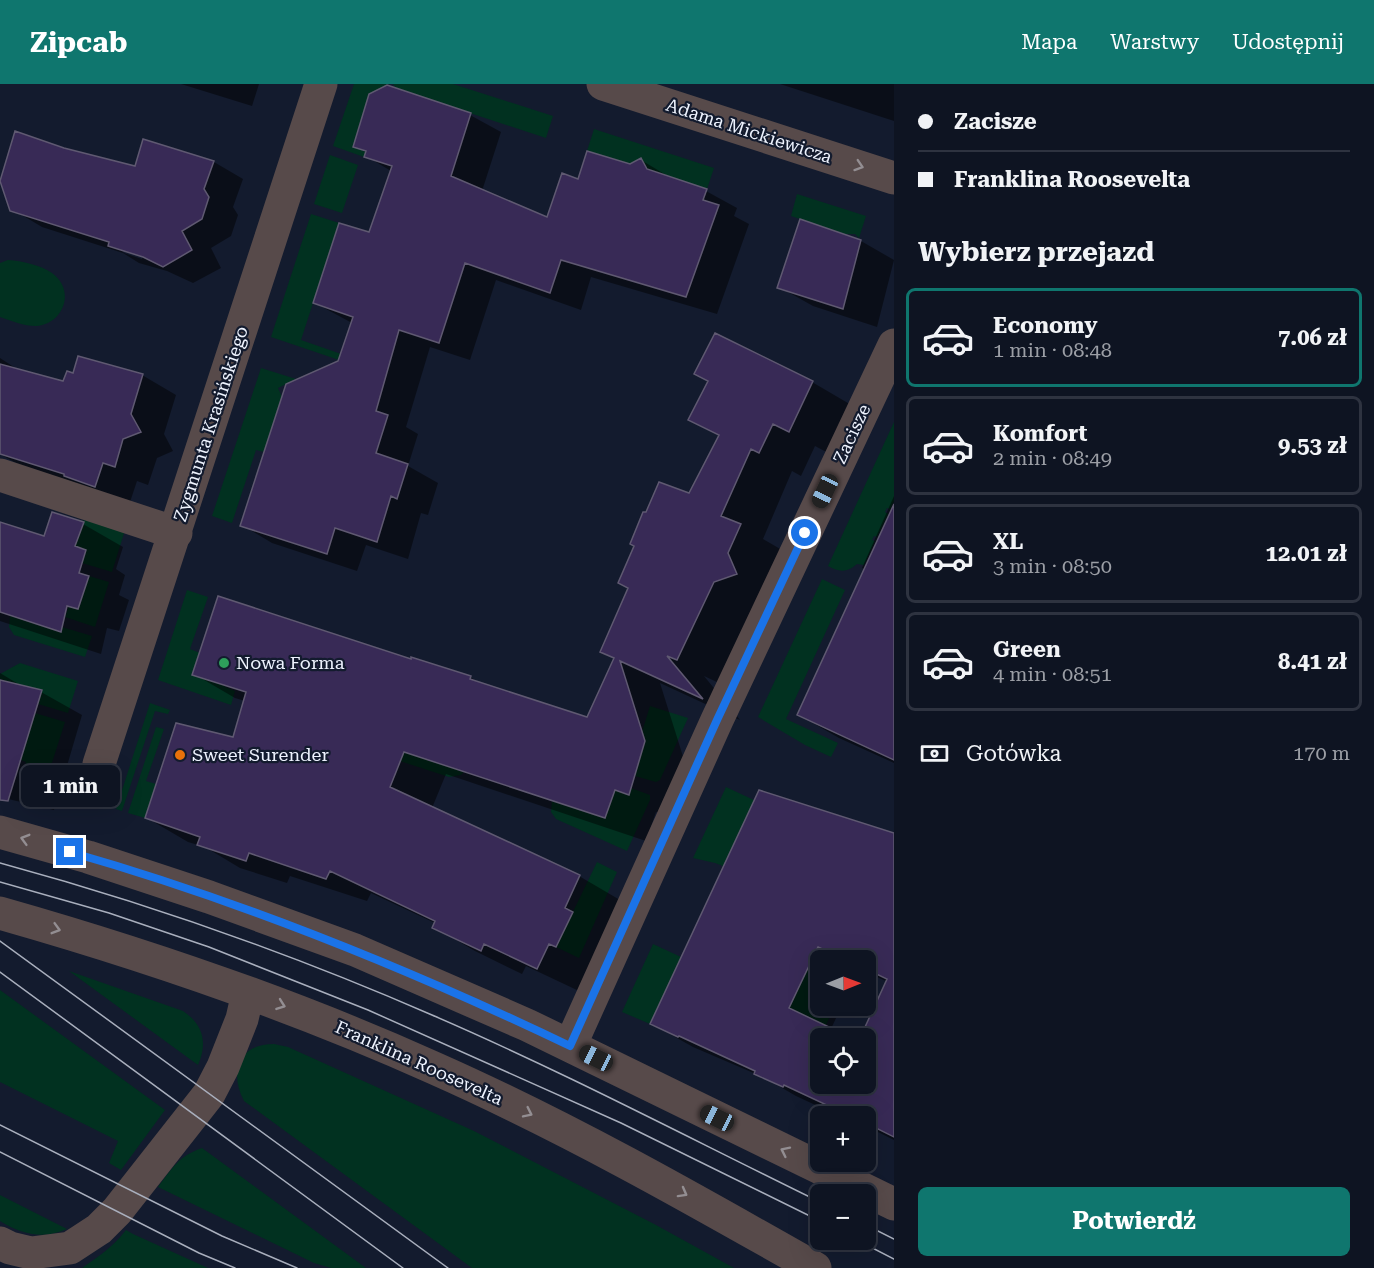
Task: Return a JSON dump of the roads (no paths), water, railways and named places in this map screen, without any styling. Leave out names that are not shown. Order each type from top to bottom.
[{"type":"street","name":"Zygmunta Krasińskiego","points":[[99,764],[176,534],[321,84]]},
{"type":"street","name":"Adama Mickiewicza","points":[[603,84],[894,178]]},
{"type":"street","name":"Zacisze","points":[[570,1046],[717,720],[894,345]]},
{"type":"street","points":[[0,475],[176,534]]},
{"type":"street","points":[[0,832],[88,857],[278,921],[381,961],[570,1046],[894,1204]]},
{"type":"street","name":"Franklina Roosevelta","points":[[0,913],[100,942],[248,993],[369,1040],[482,1090],[676,1189],[815,1268]]},
{"type":"street","points":[[0,1243],[31,1253],[70,1248],[99,1229],[117,1211],[209,1094],[223,1067],[242,1019],[248,993]]},
{"type":"tram line","points":[[0,863],[110,895],[219,931],[326,971],[530,1059],[810,1197]]},
{"type":"tram line","points":[[0,882],[109,913],[209,947],[368,1010],[621,1123],[810,1216]]},
{"type":"tram line","points":[[0,941],[448,1268]]},
{"type":"tram line","points":[[0,972],[403,1268]]},
{"type":"tram line","points":[[0,1125],[222,1236],[297,1268]]},
{"type":"tram line","points":[[0,1152],[199,1253],[235,1268]]},
{"type":"tram line","points":[[876,1230],[894,1239]]},
{"type":"tram line","points":[[876,1250],[894,1259]]},
{"type":"place","name":"Nowa Forma","points":[[224,663]]},
{"type":"place","name":"Sweet Surender","points":[[180,755]]}]
